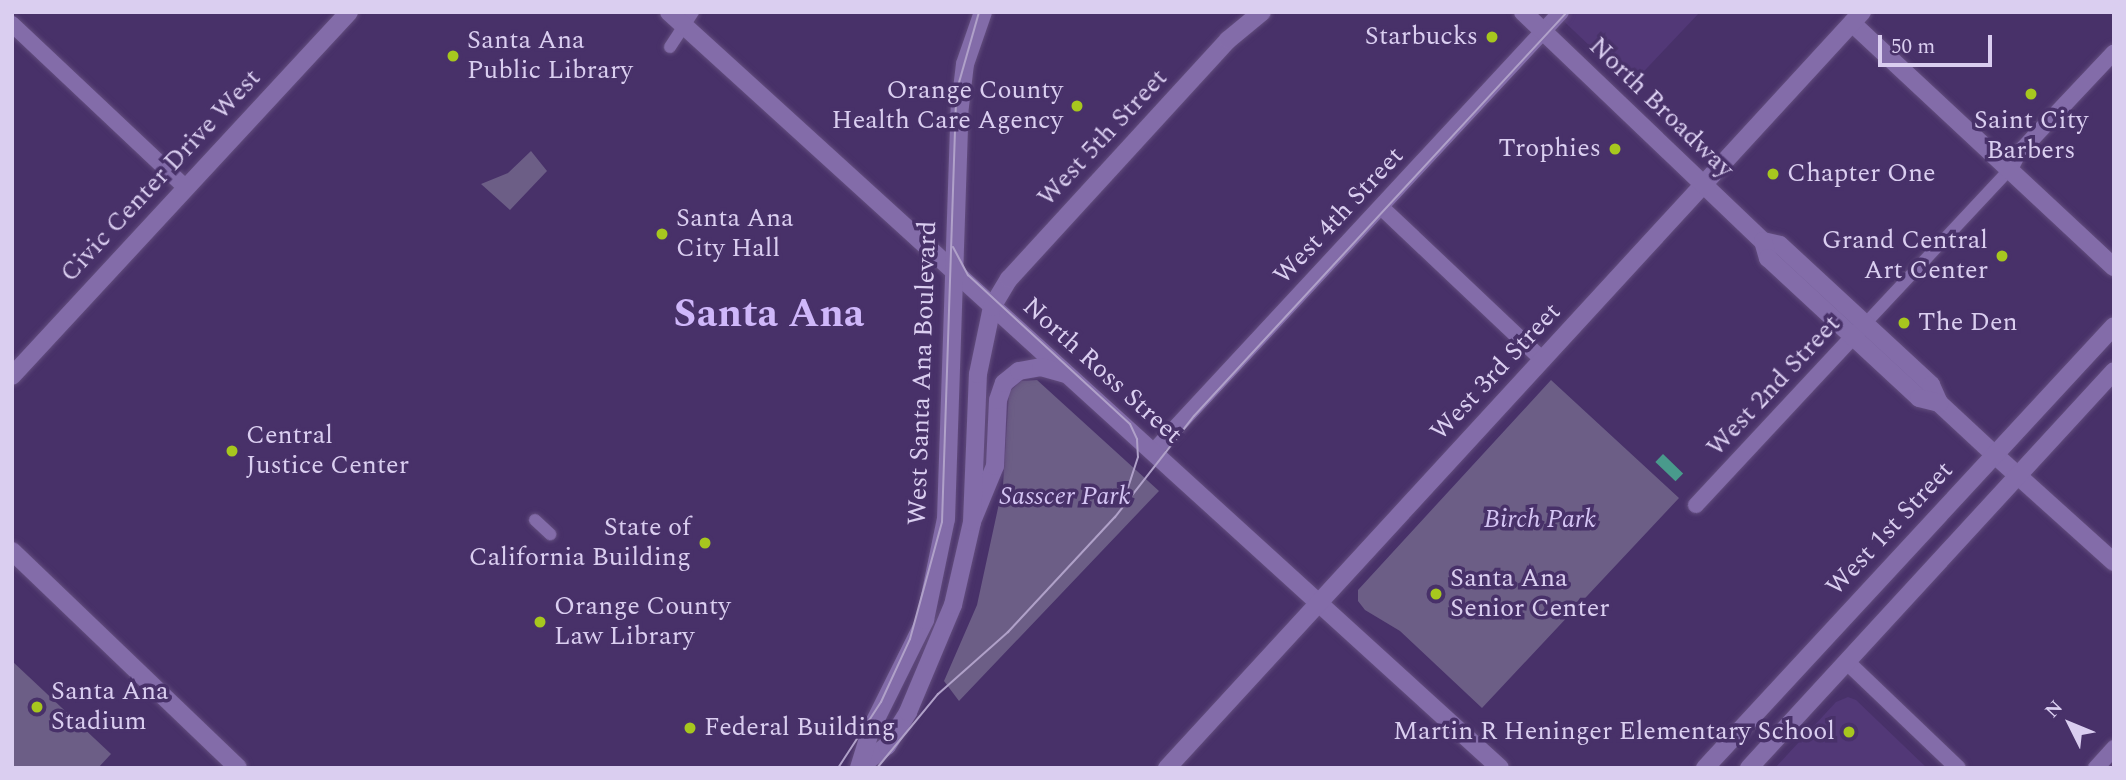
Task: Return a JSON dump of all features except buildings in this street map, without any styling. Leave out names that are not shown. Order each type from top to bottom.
[{"type":"main road","name":"West Santa Ana Boulevard","points":[[861,767],[871,729],[925,620],[939,559],[950,478],[954,270],[962,83],[984,12]]},
{"type":"main road","name":"West 5th Street","points":[[992,307],[1009,279],[1228,40],[1262,12]]},
{"type":"main road","name":"North Broadway","points":[[1523,12],[1763,241],[1780,245],[1859,330],[1931,385],[1939,403],[1995,454],[2022,474],[2114,562]]},
{"type":"main road","name":"Civic Center Drive West","points":[[12,376],[186,188],[340,15]]},
{"type":"main road","name":"North Ross Street","points":[[681,16],[992,307],[1500,768]]},
{"type":"main road","points":[[1857,17],[2010,169],[2114,267]]},
{"type":"main road","name":"West 3rd Street","points":[[1167,768],[1857,17]]},
{"type":"main road","name":"West Santa Ana Boulevard","points":[[861,767],[887,746],[927,675],[953,605],[972,522],[978,373],[992,307]]},
{"type":"main road","name":"West 1st Street","points":[[1705,768],[2114,327]]},
{"type":"main road","points":[[972,522],[995,466],[998,400],[1004,383],[1019,371],[1041,367],[1065,374]]},
{"type":"main road","points":[[1749,768],[2022,474],[2114,370]]},
{"type":"main road","points":[[12,551],[238,768]]},
{"type":"street","name":"West 4th Street","points":[[1153,452],[1561,12]]},
{"type":"street","points":[[670,47],[681,16]]},
{"type":"street","points":[[12,24],[186,188]]},
{"type":"street","name":"West 2nd Street","points":[[1696,505],[2010,169],[2017,155],[2114,52]]},
{"type":"street","points":[[1381,208],[1543,360]]},
{"type":"street","points":[[535,520],[550,534]]},
{"type":"street","points":[[1847,662],[1958,768]]},
{"type":"street","points":[[2096,768],[2114,748]]},
{"type":"shaded area","points":[[1554,12],[1700,12],[1631,85]]},
{"type":"shaded area","points":[[1663,454],[1683,473],[1676,481],[1655,462]]},
{"type":"shaded area","name":"Martin R Heninger Elementary School","points":[[1848,697],[1856,700],[1927,768],[1775,768],[1836,702]]},
{"type":"green space","points":[[531,151],[547,171],[510,210],[481,184],[508,173]]},
{"type":"green space","name":"Sasscer Park","points":[[1037,380],[1159,491],[959,701],[944,681],[977,605],[1003,485],[1009,392],[1021,381]]},
{"type":"green space","name":"Birch Park","points":[[1551,380],[1679,498],[1482,708],[1400,631],[1365,610],[1358,601],[1358,590]]},
{"type":"green space","name":"Santa Ana Stadium","points":[[12,661],[111,754],[98,768],[12,768]]},
{"type":"tram line","points":[[838,768],[881,702],[910,639],[942,522],[956,93],[979,12]]},
{"type":"tram line","points":[[877,768],[938,694],[1008,632],[1115,517],[1194,416],[1567,12]]},
{"type":"tram line","points":[[953,247],[968,275],[1130,424],[1137,439],[1138,457],[1123,503]]},
{"type":"place","name":"Starbucks","points":[[1492,37]]},
{"type":"place","name":"Santa Ana Public Library","points":[[453,56]]},
{"type":"place","name":"Saint City Barbers","points":[[2031,94]]},
{"type":"place","name":"Orange County Health Care Agency","points":[[1077,106]]},
{"type":"place","name":"Trophies","points":[[1615,149]]},
{"type":"place","name":"Chapter One","points":[[1773,174]]},
{"type":"place","name":"Santa Ana City Hall","points":[[662,234]]},
{"type":"place","name":"Grand Central Art Center","points":[[2002,256]]},
{"type":"place","name":"The Den","points":[[1904,323]]},
{"type":"place","name":"Central Justice Center","points":[[232,451]]},
{"type":"place","name":"State of California Building","points":[[705,543]]},
{"type":"place","name":"Santa Ana Senior Center","points":[[1436,594]]},
{"type":"place","name":"Orange County Law Library","points":[[540,622]]},
{"type":"place","name":"Santa Ana Stadium","points":[[37,707]]},
{"type":"place","name":"Federal Building","points":[[690,728]]},
{"type":"place","name":"Martin R Heninger Elementary School","points":[[1849,732]]},
{"type":"district","name":"Santa Ana","points":[[769,315]]}]
